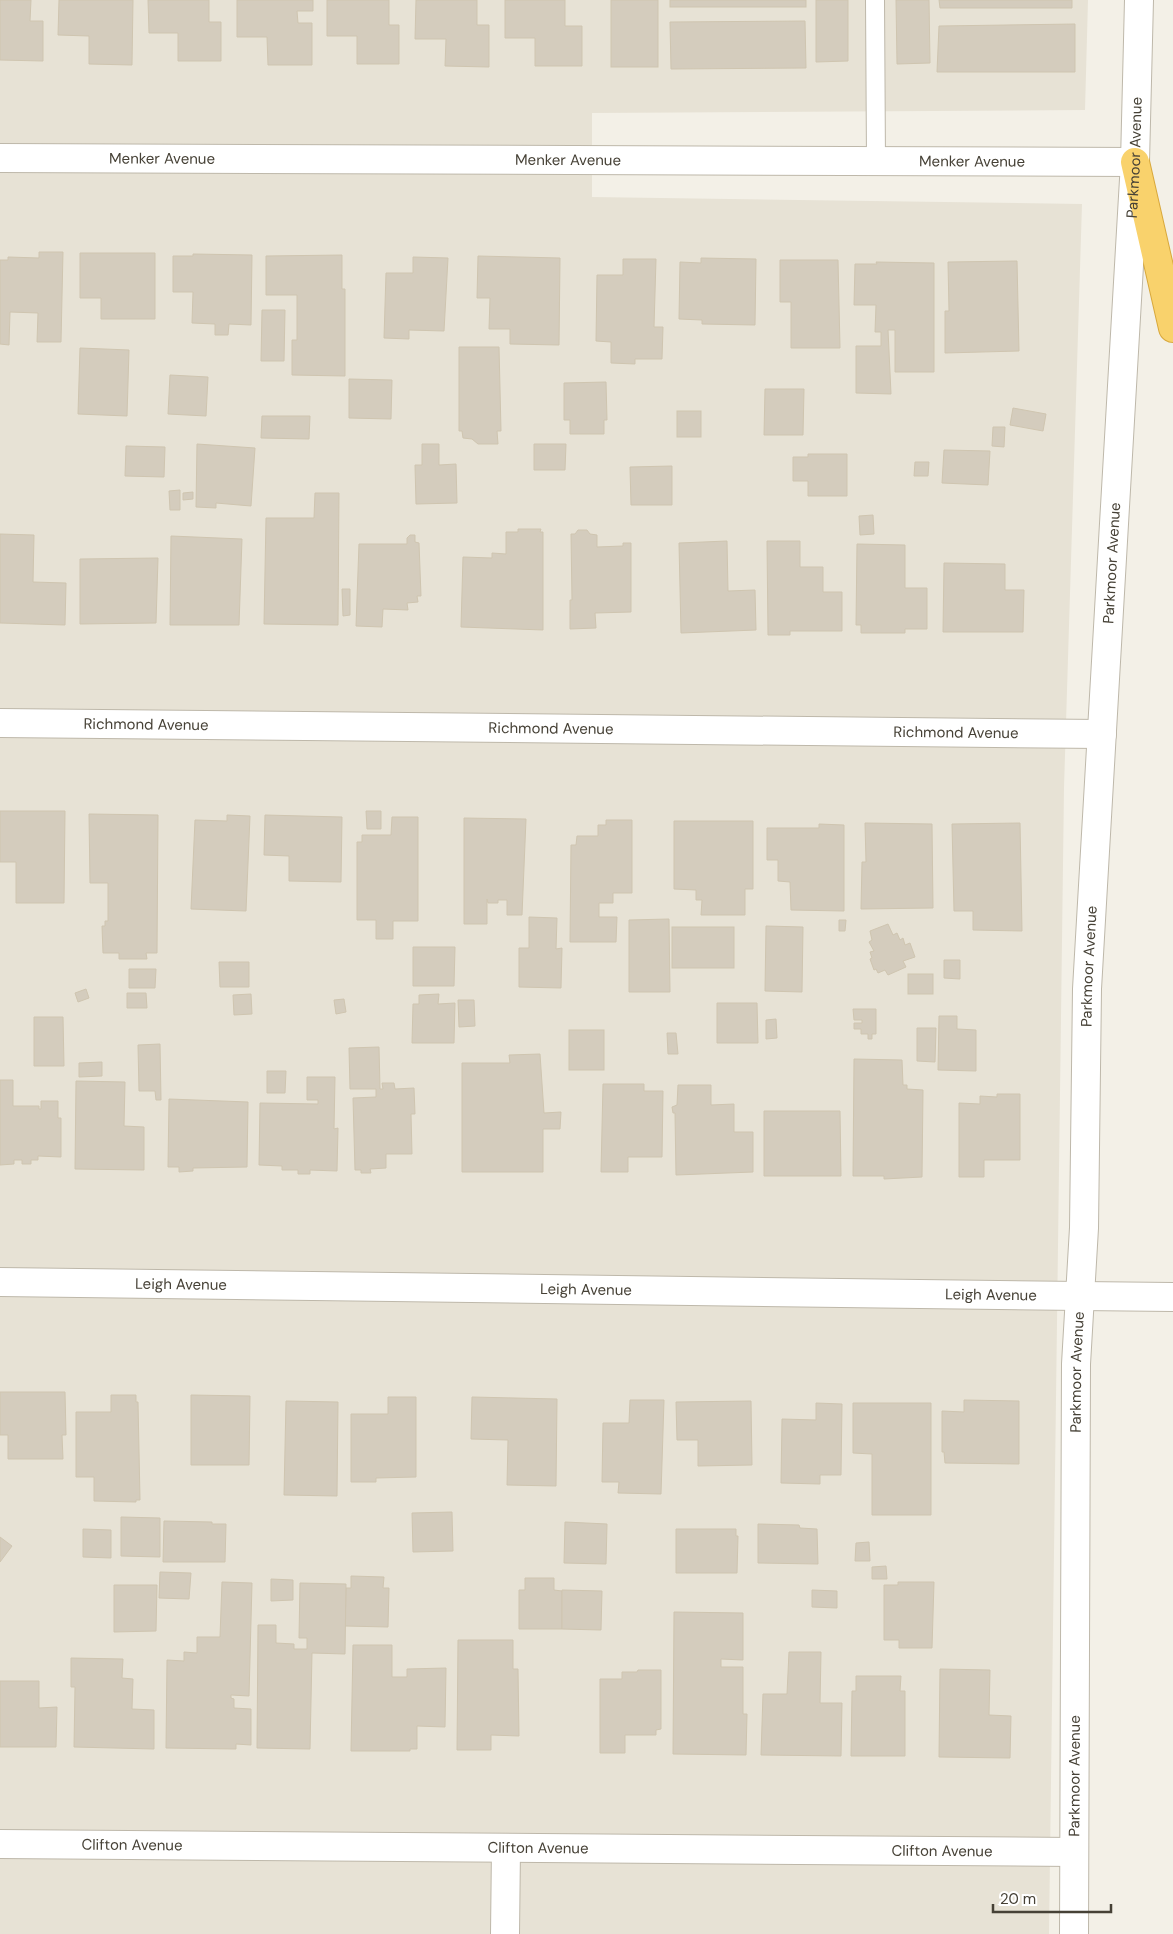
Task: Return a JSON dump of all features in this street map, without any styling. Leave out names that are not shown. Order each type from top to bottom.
[{"type":"highway","points":[[1135,162],[1173,328]]},
{"type":"street","name":"Parkmoor Avenue","points":[[1074,1934],[1076,1364],[1084,1228],[1087,988],[1135,162],[1139,0]]},
{"type":"street","name":"Menker Avenue","points":[[0,158],[1135,162]]},
{"type":"street","name":"Richmond Avenue","points":[[0,723],[1102,734]]},
{"type":"street","name":"Leigh Avenue","points":[[0,1282],[1173,1297]]},
{"type":"street","name":"Clifton Avenue","points":[[0,1844],[1074,1852]]},
{"type":"street","points":[[505,1934],[506,1848]]},
{"type":"lane","points":[[875,0],[876,161]]},
{"type":"shaded area","points":[[0,0],[1088,0],[1085,110],[592,113],[592,197],[1082,204],[1064,788],[1049,1934],[0,1934]]},
{"type":"building","points":[[0,0],[31,0],[30,21],[43,21],[43,61],[0,60]]},
{"type":"building","points":[[59,0],[133,0],[132,65],[89,64],[89,36],[58,35]]},
{"type":"building","points":[[148,0],[209,0],[209,22],[221,22],[221,61],[178,61],[178,33],[149,33]]},
{"type":"building","points":[[237,0],[313,0],[313,11],[297,11],[298,23],[312,23],[312,65],[268,65],[267,37],[237,37]]},
{"type":"building","points":[[327,0],[389,0],[389,25],[399,25],[399,64],[357,64],[357,36],[327,36]]},
{"type":"building","points":[[416,0],[477,0],[477,25],[489,25],[489,67],[445,66],[446,39],[415,39]]},
{"type":"building","points":[[505,0],[565,0],[565,26],[582,26],[582,66],[535,66],[535,38],[505,38]]},
{"type":"building","points":[[611,0],[658,0],[658,67],[611,67]]},
{"type":"building","points":[[670,0],[806,0],[806,7],[670,7]]},
{"type":"building","points":[[816,0],[848,0],[848,61],[816,62]]},
{"type":"building","points":[[896,0],[929,0],[930,63],[897,64]]},
{"type":"building","points":[[939,0],[1072,0],[1072,8],[940,8]]},
{"type":"building","points":[[805,21],[806,68],[671,69],[670,22]]},
{"type":"building","points":[[1075,24],[1075,72],[937,72],[939,26]]},
{"type":"building","points":[[39,252],[63,252],[61,342],[37,342],[38,313],[10,312],[9,345],[0,344],[0,260],[8,260],[8,257],[39,258]]},
{"type":"building","points":[[80,253],[155,253],[155,319],[101,319],[101,298],[80,298]]},
{"type":"building","points":[[193,254],[252,255],[251,325],[229,324],[228,335],[215,335],[215,324],[192,323],[193,292],[173,292],[173,256],[193,256]]},
{"type":"building","points":[[342,255],[342,289],[345,289],[345,376],[292,375],[292,340],[297,340],[297,295],[266,295],[266,256]]},
{"type":"building","points":[[478,256],[560,258],[559,345],[510,344],[510,329],[489,329],[490,298],[477,298]]},
{"type":"building","points":[[413,257],[448,258],[444,331],[409,330],[409,339],[384,338],[386,273],[413,273]]},
{"type":"building","points":[[701,258],[756,259],[755,325],[702,324],[702,320],[679,319],[680,262],[701,263]]},
{"type":"building","points":[[623,259],[656,259],[654,327],[663,327],[662,359],[635,359],[635,364],[611,363],[611,342],[596,341],[597,275],[623,275]]},
{"type":"building","points":[[780,260],[838,260],[840,348],[791,348],[791,302],[780,302]]},
{"type":"building","points":[[1017,261],[1019,351],[945,353],[945,311],[949,311],[948,262]]},
{"type":"building","points":[[876,262],[934,263],[934,372],[895,372],[895,330],[888,330],[891,394],[856,393],[856,346],[881,346],[881,332],[875,332],[876,305],[854,305],[855,264],[877,264]]},
{"type":"building","points":[[262,310],[285,310],[284,361],[261,361]]},
{"type":"building","points":[[459,347],[499,347],[501,431],[497,431],[498,444],[478,444],[472,439],[463,438],[462,431],[459,431]]},
{"type":"building","points":[[80,348],[129,350],[127,416],[78,414]]},
{"type":"building","points":[[170,375],[208,377],[206,416],[168,414]]},
{"type":"building","points":[[349,379],[392,380],[391,419],[349,418]]},
{"type":"building","points":[[606,382],[607,420],[604,420],[604,434],[570,434],[570,420],[564,420],[564,383]]},
{"type":"building","points":[[765,389],[804,389],[803,435],[764,435]]},
{"type":"building","points":[[1013,408],[1046,414],[1043,431],[1010,425]]},
{"type":"building","points":[[677,411],[701,411],[701,437],[677,437]]},
{"type":"building","points":[[262,416],[310,416],[309,439],[261,438]]},
{"type":"building","points":[[993,427],[1005,427],[1004,447],[992,446]]},
{"type":"building","points":[[197,444],[255,448],[251,506],[216,503],[216,508],[196,507]]},
{"type":"building","points":[[422,444],[439,444],[439,465],[456,464],[457,503],[416,504],[415,465],[422,465]]},
{"type":"building","points":[[534,444],[566,444],[565,470],[534,470]]},
{"type":"building","points":[[126,446],[165,447],[164,477],[125,476]]},
{"type":"building","points":[[944,450],[990,451],[988,485],[942,483]]},
{"type":"building","points":[[808,454],[847,454],[847,496],[808,496],[808,481],[793,481],[793,457],[808,457]]},
{"type":"building","points":[[915,462],[929,462],[928,476],[914,476]]},
{"type":"building","points":[[672,466],[672,505],[631,505],[630,467]]},
{"type":"building","points":[[180,490],[180,510],[170,510],[169,491]]},
{"type":"building","points":[[193,492],[193,499],[183,500],[183,493]]},
{"type":"building","points":[[315,493],[339,493],[338,625],[264,624],[266,518],[314,518]]},
{"type":"building","points":[[873,515],[874,534],[860,535],[859,516]]},
{"type":"building","points":[[518,529],[541,529],[540,532],[543,532],[543,630],[461,627],[463,557],[492,558],[492,553],[506,554],[506,532],[518,532]]},
{"type":"building","points":[[578,530],[587,530],[590,534],[597,535],[597,547],[623,546],[623,543],[631,543],[631,612],[595,613],[596,628],[570,629],[570,600],[572,600],[571,534],[575,534]]},
{"type":"building","points":[[0,534],[34,535],[33,582],[66,583],[65,625],[0,623]]},
{"type":"building","points":[[410,535],[415,535],[415,542],[419,543],[421,596],[417,596],[418,602],[407,603],[408,610],[383,609],[382,627],[356,626],[359,544],[407,544],[407,538]]},
{"type":"building","points":[[171,536],[242,539],[239,625],[170,625]]},
{"type":"building","points":[[727,541],[728,591],[755,590],[756,630],[681,633],[679,543]]},
{"type":"building","points":[[767,541],[800,541],[800,567],[823,567],[823,592],[842,592],[842,631],[790,631],[790,635],[768,635]]},
{"type":"building","points":[[857,544],[905,545],[905,588],[927,588],[927,629],[905,629],[905,633],[861,633],[861,625],[856,625]]},
{"type":"building","points":[[158,558],[156,623],[80,624],[80,559]]},
{"type":"building","points":[[944,563],[1005,564],[1005,590],[1024,590],[1023,632],[943,632]]},
{"type":"building","points":[[342,589],[350,589],[350,615],[343,616]]},
{"type":"building","points":[[0,811],[65,811],[64,903],[16,903],[16,862],[0,862]]},
{"type":"building","points":[[366,811],[381,811],[381,829],[367,829]]},
{"type":"building","points":[[89,814],[158,815],[157,953],[146,953],[147,959],[119,959],[119,953],[103,953],[102,926],[105,926],[105,921],[108,921],[108,883],[90,883]]},
{"type":"building","points":[[227,815],[250,816],[246,911],[191,909],[195,820],[227,821]]},
{"type":"building","points":[[265,815],[342,817],[341,882],[289,881],[289,856],[264,855]]},
{"type":"building","points":[[392,817],[418,817],[418,921],[393,921],[393,939],[376,939],[376,920],[357,920],[357,842],[362,842],[362,835],[391,835]]},
{"type":"building","points":[[464,818],[526,819],[522,915],[507,915],[507,900],[498,900],[498,903],[488,903],[487,899],[487,924],[464,924]]},
{"type":"building","points":[[606,820],[632,820],[632,893],[613,893],[613,903],[599,903],[599,917],[617,917],[616,942],[570,942],[571,845],[576,845],[577,836],[598,836],[598,825],[606,825]]},
{"type":"building","points":[[674,821],[753,821],[753,889],[745,889],[745,915],[701,915],[702,900],[696,900],[696,890],[674,889]]},
{"type":"building","points":[[865,823],[932,824],[933,908],[861,909],[862,862],[866,862]]},
{"type":"building","points":[[1020,823],[1022,931],[973,930],[973,911],[954,911],[952,824]]},
{"type":"building","points":[[819,824],[844,825],[844,911],[791,910],[790,882],[778,881],[778,860],[767,860],[767,828],[819,828]]},
{"type":"building","points":[[529,917],[557,918],[556,949],[562,948],[561,988],[519,987],[519,948],[529,948]]},
{"type":"building","points":[[669,919],[670,992],[629,992],[629,920]]},
{"type":"building","points":[[839,920],[846,920],[845,931],[839,931]]},
{"type":"building","points":[[888,924],[893,935],[897,933],[900,940],[903,938],[905,945],[910,943],[915,957],[903,961],[906,967],[888,975],[885,970],[878,973],[876,969],[874,970],[870,959],[872,958],[870,952],[874,951],[869,942],[872,940],[870,931]]},
{"type":"building","points":[[766,926],[803,927],[802,992],[765,991]]},
{"type":"building","points":[[672,927],[734,927],[734,968],[672,968]]},
{"type":"building","points":[[413,947],[455,947],[454,986],[413,986]]},
{"type":"building","points":[[944,960],[960,960],[960,979],[944,978]]},
{"type":"building","points":[[219,962],[249,962],[249,987],[220,987]]},
{"type":"building","points":[[129,969],[156,969],[155,988],[129,988]]},
{"type":"building","points":[[908,974],[933,974],[933,994],[908,994]]},
{"type":"building","points":[[86,989],[89,998],[78,1002],[75,993]]},
{"type":"building","points":[[127,993],[146,993],[147,1008],[127,1008]]},
{"type":"building","points":[[251,994],[252,1014],[234,1015],[233,995]]},
{"type":"building","points":[[439,994],[438,1004],[455,1003],[454,1043],[412,1043],[413,1004],[419,1004],[419,995]]},
{"type":"building","points":[[344,999],[346,1012],[336,1014],[334,1000]]},
{"type":"building","points":[[458,1000],[474,1000],[475,1026],[459,1027]]},
{"type":"building","points":[[717,1003],[757,1003],[758,1043],[717,1043]]},
{"type":"building","points":[[853,1009],[876,1009],[876,1034],[872,1034],[872,1039],[868,1039],[868,1034],[861,1034],[861,1029],[854,1029],[854,1023],[862,1023],[862,1020],[854,1020]]},
{"type":"building","points":[[939,1016],[957,1016],[957,1029],[976,1030],[976,1071],[938,1070]]},
{"type":"building","points":[[34,1017],[63,1017],[64,1066],[34,1066]]},
{"type":"building","points":[[776,1019],[777,1038],[766,1039],[766,1020]]},
{"type":"building","points":[[917,1028],[936,1028],[935,1062],[917,1061]]},
{"type":"building","points":[[569,1030],[604,1030],[604,1070],[569,1070]]},
{"type":"building","points":[[667,1033],[676,1033],[678,1054],[668,1054]]},
{"type":"building","points":[[160,1044],[161,1100],[156,1100],[155,1091],[139,1091],[138,1045]]},
{"type":"building","points":[[379,1047],[380,1089],[383,1089],[382,1083],[394,1083],[395,1089],[414,1088],[415,1114],[411,1114],[412,1154],[386,1154],[386,1168],[370,1169],[371,1173],[361,1173],[361,1170],[355,1170],[353,1098],[376,1097],[376,1089],[350,1089],[349,1048]]},
{"type":"building","points":[[540,1054],[544,1113],[561,1112],[560,1129],[543,1129],[543,1172],[462,1172],[462,1063],[510,1063],[509,1055]]},
{"type":"building","points":[[854,1059],[902,1060],[903,1085],[907,1085],[907,1089],[923,1090],[922,1177],[884,1179],[884,1176],[853,1176]]},
{"type":"building","points":[[102,1062],[102,1076],[79,1077],[79,1063]]},
{"type":"building","points":[[267,1071],[286,1071],[285,1093],[267,1093]]},
{"type":"building","points":[[307,1077],[335,1077],[334,1129],[338,1128],[337,1171],[310,1170],[310,1174],[298,1174],[298,1170],[282,1170],[282,1166],[259,1165],[260,1103],[318,1104],[318,1100],[307,1100]]},
{"type":"building","points":[[0,1080],[13,1080],[13,1106],[39,1106],[39,1109],[41,1109],[41,1101],[58,1101],[58,1118],[61,1118],[61,1157],[38,1156],[38,1160],[31,1160],[31,1164],[22,1164],[22,1160],[14,1160],[14,1164],[0,1165]]},
{"type":"building","points":[[76,1081],[125,1082],[124,1126],[144,1127],[144,1170],[75,1169]]},
{"type":"building","points":[[603,1084],[644,1084],[644,1091],[663,1091],[662,1157],[628,1157],[628,1172],[601,1172]]},
{"type":"building","points":[[678,1085],[711,1085],[711,1105],[734,1104],[734,1132],[753,1132],[753,1172],[676,1175],[675,1113],[673,1113],[672,1107],[677,1105]]},
{"type":"building","points":[[997,1094],[1020,1094],[1020,1160],[984,1160],[984,1177],[959,1177],[959,1103],[980,1104],[980,1096],[997,1097]]},
{"type":"building","points":[[169,1099],[248,1102],[247,1167],[193,1168],[193,1171],[179,1172],[179,1167],[168,1167]]},
{"type":"building","points":[[764,1111],[840,1111],[841,1176],[764,1176]]},
{"type":"building","points":[[0,1392],[65,1392],[66,1435],[62,1435],[63,1459],[8,1459],[8,1435],[0,1435]]},
{"type":"building","points":[[111,1395],[136,1395],[136,1402],[138,1402],[140,1500],[136,1500],[136,1502],[94,1501],[94,1477],[76,1477],[76,1412],[111,1412]]},
{"type":"building","points":[[191,1395],[250,1396],[249,1465],[191,1465]]},
{"type":"building","points":[[388,1397],[416,1397],[416,1477],[376,1478],[376,1482],[351,1482],[351,1414],[388,1414]]},
{"type":"building","points":[[472,1397],[557,1399],[556,1486],[507,1485],[508,1440],[471,1439]]},
{"type":"building","points":[[630,1400],[664,1400],[661,1494],[618,1493],[619,1482],[602,1482],[603,1423],[629,1423]]},
{"type":"building","points":[[964,1400],[1019,1401],[1019,1464],[945,1463],[944,1452],[942,1452],[942,1411],[964,1412]]},
{"type":"building","points":[[286,1401],[338,1402],[337,1496],[284,1495]]},
{"type":"building","points":[[751,1401],[752,1465],[698,1466],[698,1440],[677,1440],[676,1402]]},
{"type":"building","points":[[816,1403],[842,1404],[841,1475],[820,1475],[820,1484],[781,1483],[782,1419],[816,1420]]},
{"type":"building","points":[[853,1403],[931,1403],[931,1515],[872,1515],[872,1454],[853,1453]]},
{"type":"building","points":[[452,1512],[453,1551],[413,1552],[412,1513]]},
{"type":"building","points":[[121,1517],[160,1518],[160,1557],[121,1556]]},
{"type":"building","points":[[164,1521],[226,1524],[225,1562],[163,1562]]},
{"type":"building","points":[[565,1522],[607,1524],[606,1564],[564,1563]]},
{"type":"building","points":[[758,1524],[799,1525],[800,1528],[817,1529],[818,1564],[758,1563]]},
{"type":"building","points":[[83,1529],[111,1530],[111,1558],[83,1557]]},
{"type":"building","points":[[676,1529],[736,1529],[736,1536],[738,1536],[737,1573],[676,1573]]},
{"type":"building","points":[[0,1537],[12,1546],[0,1562]]},
{"type":"building","points":[[869,1542],[870,1561],[855,1561],[856,1543]]},
{"type":"building","points":[[886,1566],[887,1579],[872,1579],[872,1567]]},
{"type":"building","points":[[160,1572],[191,1573],[189,1599],[159,1598]]},
{"type":"building","points":[[351,1576],[384,1577],[383,1588],[389,1588],[388,1627],[345,1626],[346,1588],[351,1588]]},
{"type":"building","points":[[525,1578],[554,1578],[554,1590],[562,1591],[562,1629],[519,1629],[519,1590],[525,1590]]},
{"type":"building","points":[[271,1579],[293,1580],[293,1600],[271,1601]]},
{"type":"building","points":[[222,1582],[252,1583],[249,1696],[231,1695],[231,1698],[234,1699],[234,1708],[251,1709],[251,1745],[236,1744],[236,1749],[166,1748],[167,1660],[184,1661],[184,1652],[197,1653],[197,1637],[220,1637]]},
{"type":"building","points":[[898,1582],[934,1582],[932,1648],[899,1648],[899,1640],[884,1640],[884,1585],[898,1585]]},
{"type":"building","points":[[300,1583],[346,1584],[345,1654],[312,1653],[310,1749],[257,1748],[258,1625],[276,1625],[276,1643],[294,1644],[294,1649],[307,1649],[307,1638],[299,1638]]},
{"type":"building","points":[[114,1585],[157,1585],[156,1631],[114,1632]]},
{"type":"building","points":[[562,1590],[602,1591],[601,1630],[562,1629]]},
{"type":"building","points":[[812,1590],[837,1591],[837,1608],[812,1607]]},
{"type":"building","points":[[674,1612],[743,1613],[743,1660],[721,1659],[721,1667],[743,1667],[743,1714],[747,1714],[746,1755],[673,1754]]},
{"type":"building","points":[[458,1640],[513,1640],[513,1669],[518,1669],[519,1736],[491,1735],[491,1750],[457,1750]]},
{"type":"building","points":[[353,1645],[392,1645],[392,1677],[407,1677],[407,1669],[446,1668],[445,1727],[417,1726],[417,1749],[410,1749],[410,1751],[351,1751]]},
{"type":"building","points":[[789,1652],[821,1652],[820,1703],[842,1703],[841,1756],[761,1755],[763,1694],[787,1694]]},
{"type":"building","points":[[71,1658],[123,1659],[122,1678],[133,1679],[132,1709],[154,1710],[154,1749],[74,1747],[75,1687],[71,1687]]},
{"type":"building","points":[[940,1669],[990,1670],[989,1715],[1011,1716],[1010,1758],[939,1757]]},
{"type":"building","points":[[638,1670],[661,1670],[661,1729],[656,1730],[656,1735],[625,1735],[625,1753],[600,1753],[600,1679],[622,1679],[622,1672],[637,1672]]},
{"type":"building","points":[[856,1676],[901,1676],[900,1691],[905,1691],[905,1756],[851,1756],[852,1691],[856,1691]]},
{"type":"building","points":[[0,1681],[39,1681],[39,1708],[57,1707],[56,1747],[0,1747]]}]
